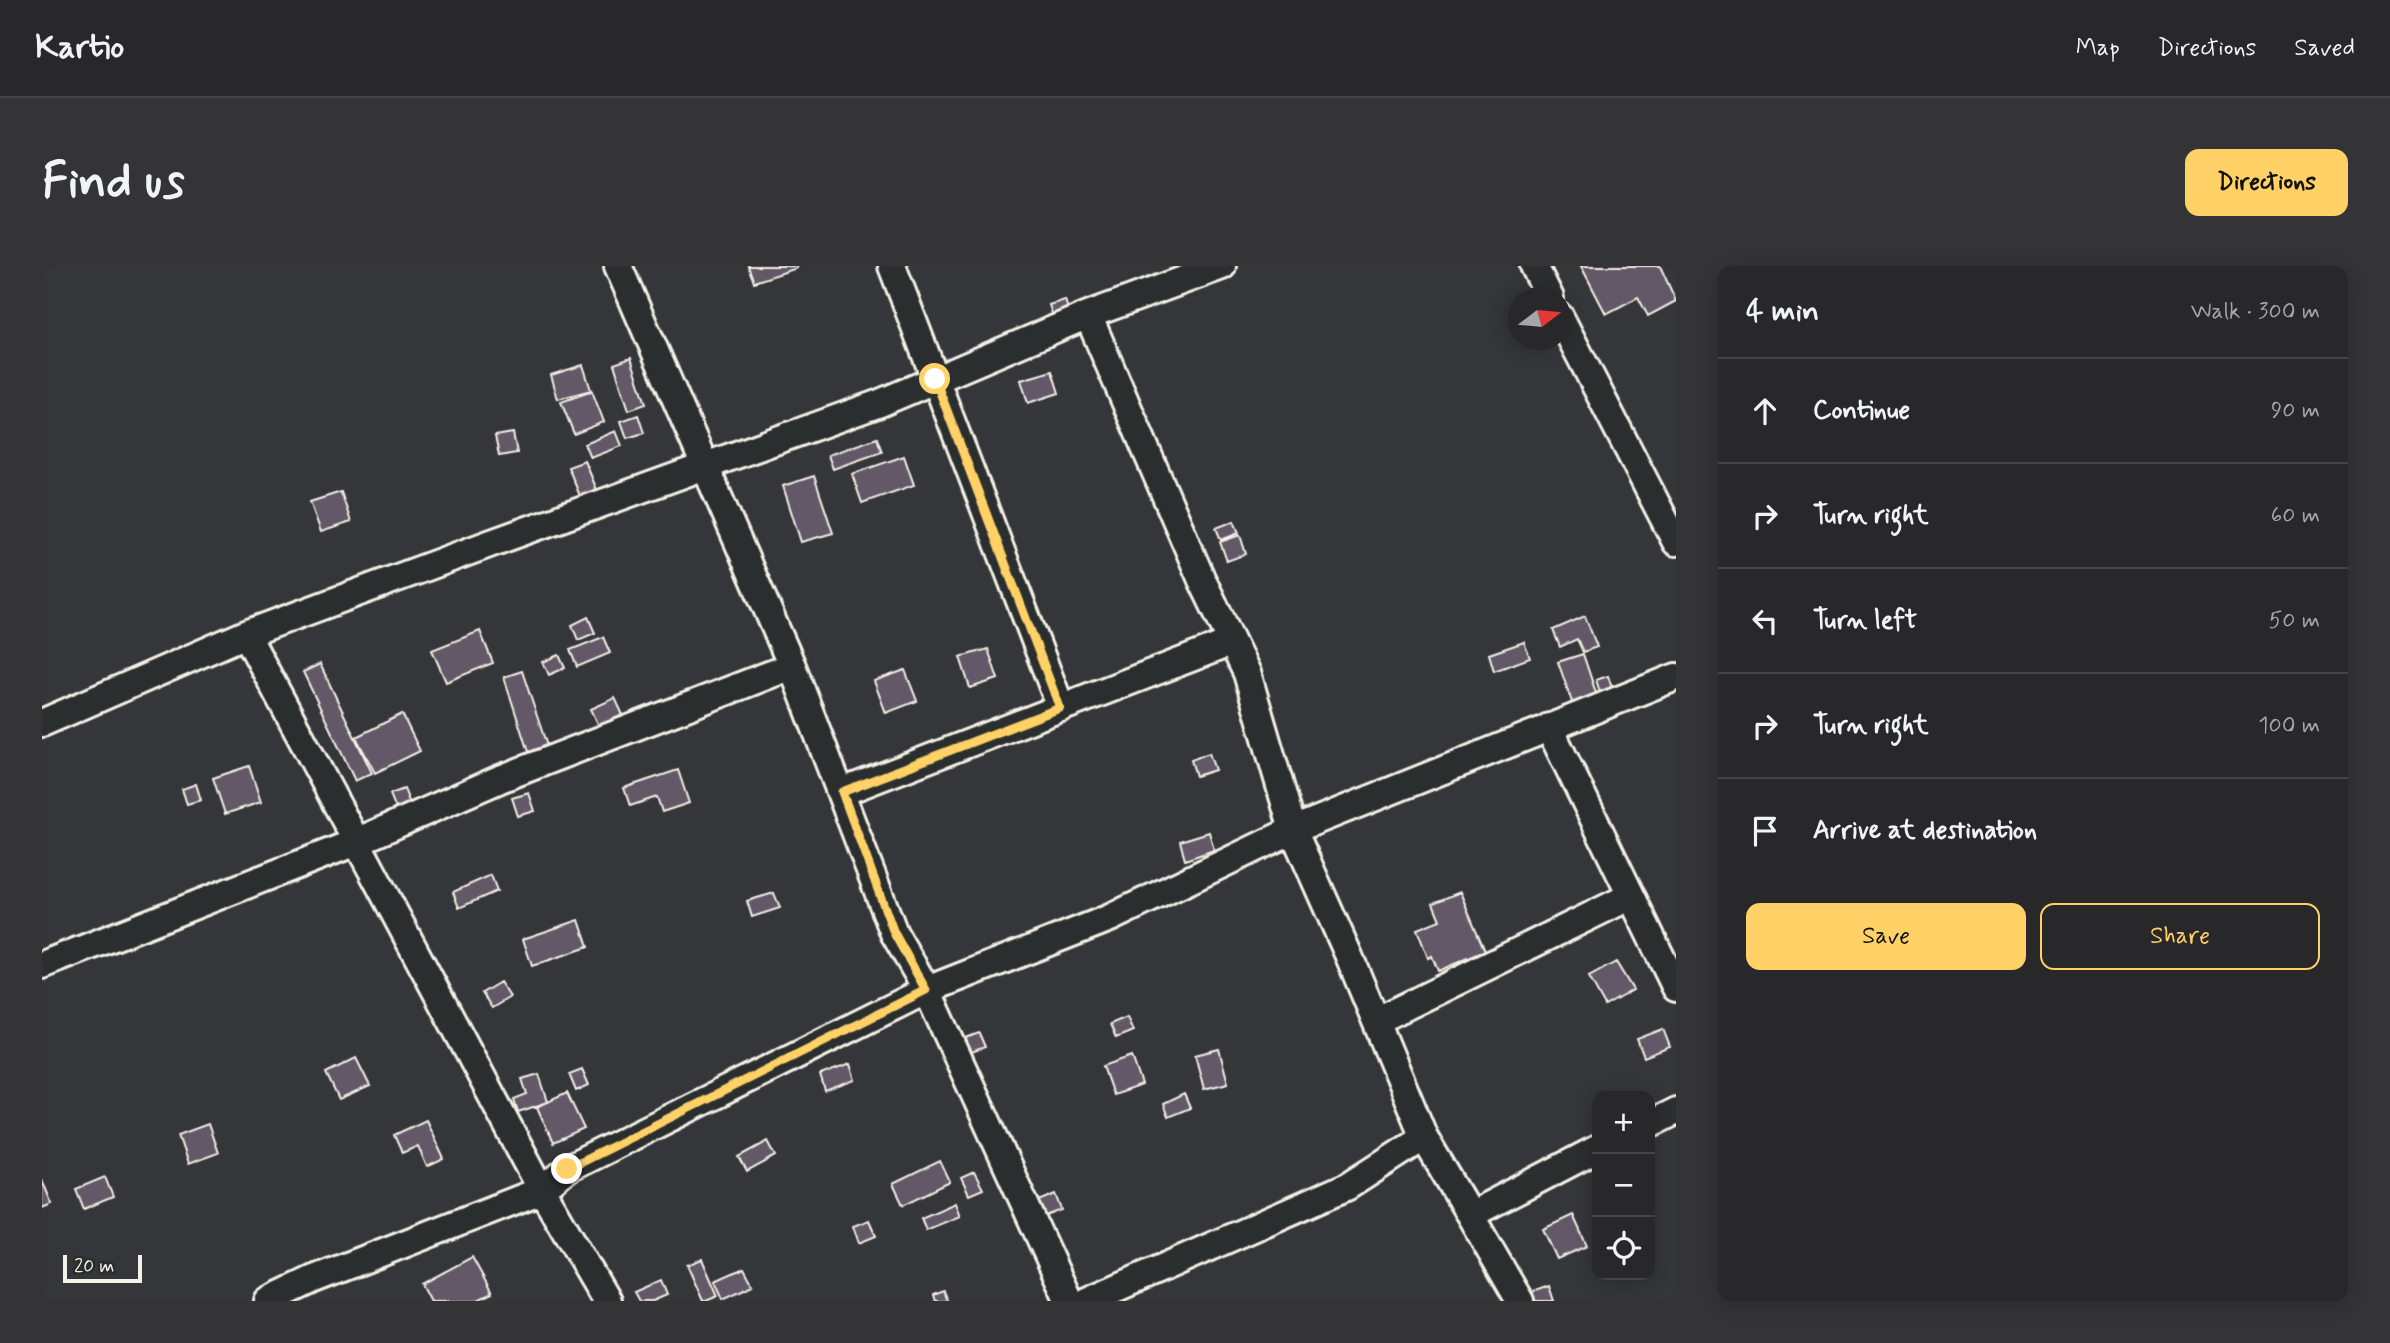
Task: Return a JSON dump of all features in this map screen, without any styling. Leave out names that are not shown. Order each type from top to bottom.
[{"type":"street","points":[[618,266],[792,666],[894,933],[926,990],[1069,1301]]},
{"type":"street","points":[[892,266],[1060,708]]},
{"type":"street","points":[[42,723],[246,634],[880,403],[1088,315],[1222,266]]},
{"type":"street","points":[[1534,266],[1544,287]]},
{"type":"street","points":[[1088,315],[1202,580],[1247,673],[1293,830],[1424,1137],[1520,1301]]},
{"type":"street","points":[[1571,338],[1676,542]]},
{"type":"street","points":[[246,634],[542,1190],[607,1301]]},
{"type":"street","points":[[842,792],[1232,642]]},
{"type":"street","points":[[42,965],[356,842],[500,779],[792,666]]},
{"type":"street","points":[[268,1301],[314,1279],[542,1190],[567,1169],[926,990],[1110,918],[1293,830],[1676,677]]},
{"type":"street","points":[[1549,727],[1676,988]]},
{"type":"street","points":[[1376,1021],[1631,895]]},
{"type":"street","points":[[1655,1122],[1676,1111]]},
{"type":"street","points":[[1087,1301],[1348,1186],[1424,1137]]},
{"type":"street","points":[[1470,1215],[1592,1152]]},
{"type":"building","points":[[748,266],[797,266],[797,268],[754,282]]},
{"type":"building","points":[[1581,266],[1660,266],[1676,301],[1648,316],[1638,297],[1606,314]]},
{"type":"building","points":[[1065,300],[1070,316],[1055,322],[1049,305]]},
{"type":"building","points":[[631,358],[646,404],[629,410],[614,364]]},
{"type":"building","points":[[583,365],[591,390],[558,399],[551,375]]},
{"type":"building","points":[[1052,371],[1059,393],[1028,403],[1021,380]]},
{"type":"building","points":[[592,391],[604,422],[574,434],[561,402]]},
{"type":"building","points":[[638,415],[644,433],[627,438],[621,421]]},
{"type":"building","points":[[616,431],[622,446],[591,458],[585,444]]},
{"type":"building","points":[[513,433],[517,453],[499,456],[495,436]]},
{"type":"building","points":[[877,438],[882,452],[833,469],[828,455]]},
{"type":"building","points":[[904,456],[914,485],[862,503],[852,474]]},
{"type":"building","points":[[585,461],[597,490],[580,496],[568,467]]},
{"type":"building","points":[[814,476],[833,533],[801,542],[783,486]]},
{"type":"building","points":[[341,492],[351,522],[321,532],[310,502]]},
{"type":"building","points":[[1234,521],[1239,533],[1221,540],[1216,528]]},
{"type":"building","points":[[1240,535],[1246,554],[1227,561],[1220,542]]},
{"type":"building","points":[[1585,616],[1597,647],[1583,652],[1577,639],[1560,647],[1553,630]]},
{"type":"building","points":[[588,617],[595,633],[578,640],[572,625]]},
{"type":"building","points":[[480,631],[493,663],[446,682],[432,650]]},
{"type":"building","points":[[603,637],[610,653],[577,667],[570,650]]},
{"type":"building","points":[[1524,642],[1530,658],[1494,671],[1489,654]]},
{"type":"building","points":[[988,649],[998,679],[970,688],[960,657]]},
{"type":"building","points":[[1583,654],[1597,696],[1573,705],[1558,662]]},
{"type":"building","points":[[559,655],[565,668],[549,675],[543,662]]},
{"type":"building","points":[[320,664],[372,773],[355,781],[303,672]]},
{"type":"building","points":[[905,670],[917,701],[886,713],[874,681]]},
{"type":"building","points":[[522,671],[547,746],[528,752],[504,677]]},
{"type":"building","points":[[1608,676],[1613,691],[1601,695],[1596,680]]},
{"type":"building","points":[[615,698],[623,715],[599,726],[591,709]]},
{"type":"building","points":[[402,714],[420,751],[375,773],[356,737]]},
{"type":"building","points":[[1209,753],[1215,770],[1196,776],[1191,760]]},
{"type":"building","points":[[249,766],[261,802],[225,814],[213,778]]},
{"type":"building","points":[[678,770],[689,803],[662,812],[657,797],[630,806],[624,788]]},
{"type":"building","points":[[196,784],[201,800],[187,804],[182,789]]},
{"type":"building","points":[[404,789],[410,804],[396,809],[390,794]]},
{"type":"building","points":[[529,793],[535,811],[518,816],[512,798]]},
{"type":"building","points":[[1209,832],[1214,850],[1185,860],[1180,841]]},
{"type":"building","points":[[491,875],[497,891],[459,908],[453,892]]},
{"type":"building","points":[[1460,892],[1485,951],[1438,971],[1432,956],[1428,958],[1417,929],[1440,920],[1433,903]]},
{"type":"building","points":[[774,893],[780,908],[752,917],[747,901]]},
{"type":"building","points":[[579,920],[588,947],[532,966],[523,939]]},
{"type":"building","points":[[1616,962],[1633,990],[1605,1006],[1589,977]]},
{"type":"building","points":[[500,982],[510,997],[492,1008],[482,993]]},
{"type":"building","points":[[1127,1017],[1133,1031],[1116,1038],[1110,1024]]},
{"type":"building","points":[[1663,1029],[1670,1047],[1644,1057],[1637,1039]]},
{"type":"building","points":[[979,1033],[985,1047],[969,1053],[963,1039]]},
{"type":"building","points":[[1219,1049],[1228,1083],[1204,1089],[1195,1055]]},
{"type":"building","points":[[1132,1056],[1142,1085],[1113,1095],[1103,1066]]},
{"type":"building","points":[[356,1058],[370,1086],[339,1100],[326,1073]]},
{"type":"building","points":[[850,1064],[855,1080],[825,1091],[820,1075]]},
{"type":"building","points":[[582,1069],[589,1085],[576,1091],[569,1074]]},
{"type":"building","points":[[539,1074],[548,1102],[518,1112],[514,1099],[527,1094],[522,1079]]},
{"type":"building","points":[[567,1093],[584,1129],[553,1143],[537,1107]]},
{"type":"building","points":[[1184,1094],[1190,1108],[1168,1117],[1163,1104]]},
{"type":"building","points":[[426,1120],[444,1159],[427,1167],[418,1146],[402,1153],[394,1135]]},
{"type":"building","points":[[208,1124],[218,1153],[188,1164],[178,1135]]},
{"type":"building","points":[[768,1141],[776,1156],[747,1172],[739,1157]]},
{"type":"building","points":[[940,1161],[950,1182],[903,1205],[893,1184]]},
{"type":"building","points":[[974,1172],[983,1189],[969,1195],[961,1178]]},
{"type":"building","points":[[105,1177],[113,1197],[84,1209],[76,1189]]},
{"type":"building","points":[[42,1180],[52,1204],[42,1208]]},
{"type":"building","points":[[1056,1194],[1062,1210],[1046,1216],[1039,1201]]},
{"type":"building","points":[[955,1203],[960,1216],[926,1230],[921,1218]]},
{"type":"building","points":[[1573,1215],[1587,1246],[1557,1259],[1543,1229]]},
{"type":"building","points":[[869,1220],[876,1236],[859,1243],[853,1226]]},
{"type":"building","points":[[472,1257],[492,1293],[476,1301],[431,1301],[422,1284]]},
{"type":"building","points":[[702,1259],[718,1296],[706,1301],[703,1301],[687,1265]]},
{"type":"building","points":[[744,1268],[753,1285],[723,1299],[715,1281]]},
{"type":"building","points":[[661,1280],[667,1295],[653,1301],[639,1301],[634,1292]]},
{"type":"building","points":[[1549,1286],[1554,1301],[1535,1301],[1532,1292]]},
{"type":"building","points":[[943,1291],[947,1301],[935,1301],[933,1295]]},
{"type":"route","points":[[567,1169],[926,990],[894,933],[842,792],[1060,708],[935,379]]}]
